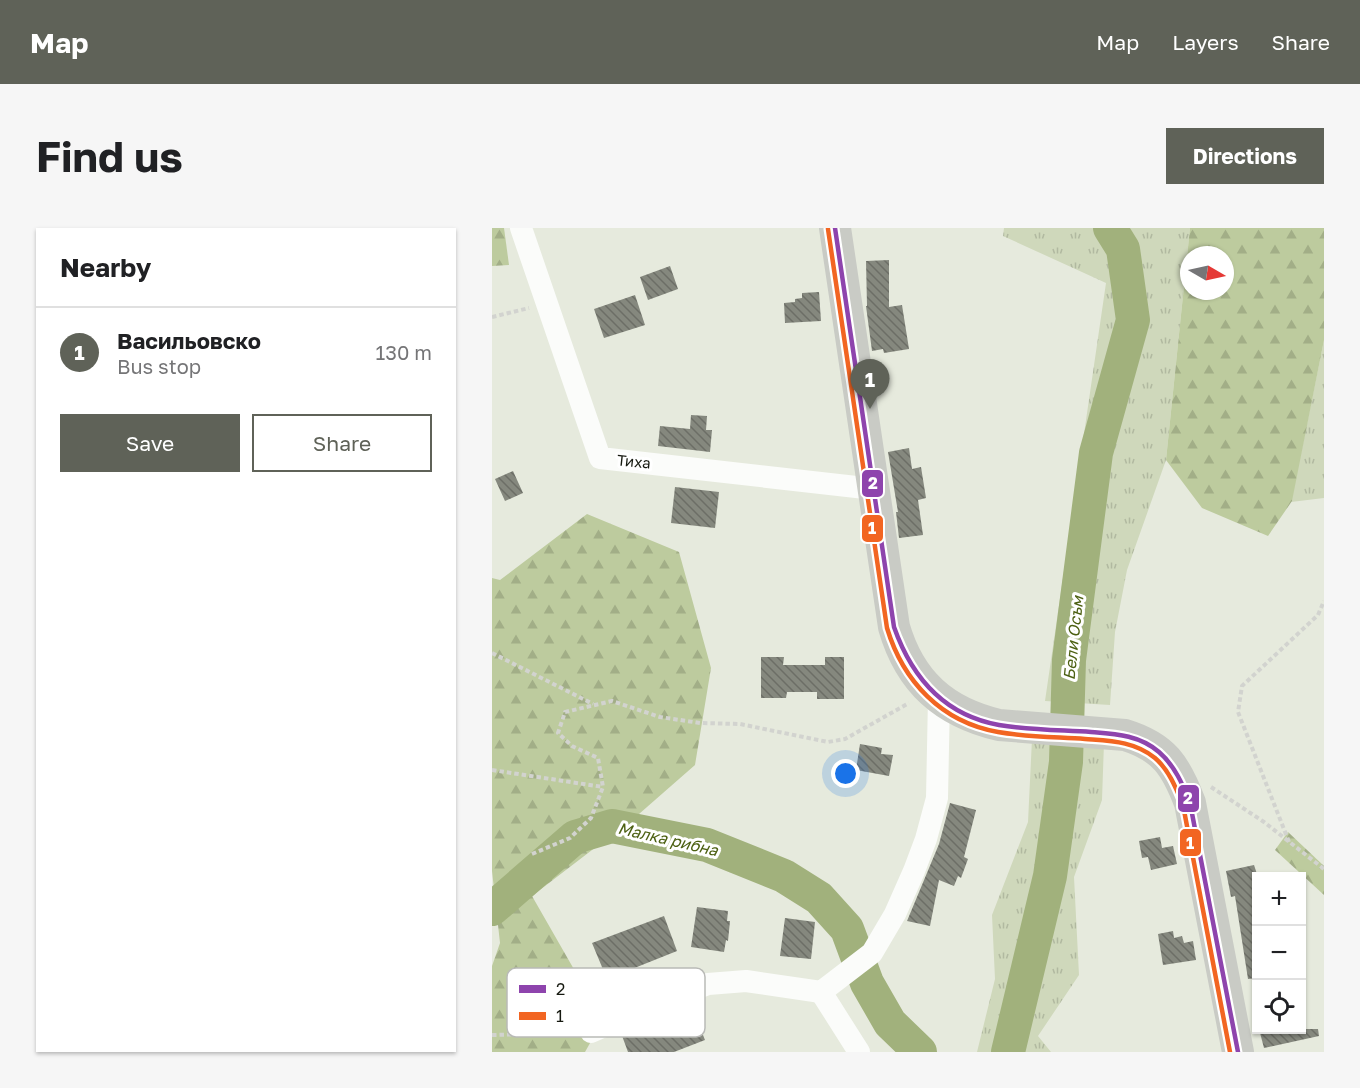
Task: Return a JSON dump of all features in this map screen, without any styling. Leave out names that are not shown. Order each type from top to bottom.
[{"type":"main road","points":[[835,228],[894,627],[907,661],[934,694],[961,713],[979,720],[999,725],[1125,735],[1149,744],[1168,759],[1181,779],[1190,803],[1238,1052]]},
{"type":"street","name":"Тиха","points":[[521,228],[600,458],[874,489]]},
{"type":"street","points":[[705,985],[746,981],[821,992],[872,953],[895,914],[914,871],[937,798],[934,694]]},
{"type":"street","points":[[821,992],[859,1052]]},
{"type":"path","points":[[492,317],[547,303]]},
{"type":"path","points":[[1289,842],[1238,712],[1242,686],[1318,615],[1324,602]]},
{"type":"path","points":[[492,654],[594,705]]},
{"type":"path","points":[[532,854],[570,838],[591,818],[603,787],[598,758],[572,746],[558,734],[565,712],[612,701],[660,717],[700,723],[740,724],[828,742],[845,739],[934,694]]},
{"type":"path","points":[[492,770],[603,787]]},
{"type":"path","points":[[1206,784],[1264,822],[1324,869]]},
{"type":"path","points":[[492,1035],[507,1035]]},
{"type":"green space","points":[[492,228],[504,228],[509,265],[492,266]]},
{"type":"green space","points":[[1004,228],[1190,228],[1188,246],[1180,246],[1180,300],[1183,300],[1166,460],[1127,570],[1115,632],[1110,705],[1045,701],[1106,283],[1003,236]]},
{"type":"green space","points":[[1190,228],[1324,228],[1324,340],[1292,501],[1268,536],[1202,508],[1166,460],[1183,300],[1234,300],[1234,246],[1188,246]]},
{"type":"green space","points":[[1324,340],[1324,498],[1291,502]]},
{"type":"green space","points":[[587,514],[679,552],[711,668],[695,765],[639,814],[532,896],[573,968],[507,968],[507,1037],[593,1037],[585,1052],[492,1052],[492,966],[500,943],[492,871],[492,578],[500,580]]},
{"type":"green space","points":[[1032,739],[1104,743],[1102,800],[1074,877],[1079,975],[1038,1036],[1051,1052],[977,1052],[995,979],[992,915],[1028,822]]},
{"type":"green space","points":[[1288,832],[1324,866],[1324,895],[1306,878],[1306,872],[1299,872],[1275,850]]},
{"type":"building","points":[[889,260],[889,307],[902,305],[909,349],[884,353],[883,349],[872,351],[866,306],[866,261]]},
{"type":"building","points":[[670,266],[678,289],[648,300],[640,277]]},
{"type":"building","points":[[819,292],[821,321],[785,323],[784,303],[795,302],[795,299],[802,298],[802,293]]},
{"type":"building","points":[[635,295],[645,325],[604,338],[594,309]]},
{"type":"building","points":[[691,415],[707,416],[706,430],[712,430],[710,452],[658,446],[660,426],[690,429]]},
{"type":"building","points":[[909,448],[912,469],[921,467],[926,498],[918,500],[923,535],[899,538],[896,512],[898,512],[888,452]]},
{"type":"building","points":[[513,471],[523,493],[505,501],[495,479]]},
{"type":"building","points":[[675,487],[719,492],[715,528],[671,523]]},
{"type":"building","points":[[761,657],[784,657],[783,665],[825,665],[825,657],[844,657],[844,699],[817,699],[817,692],[787,692],[786,698],[761,698]]},
{"type":"building","points":[[860,744],[882,748],[881,754],[893,755],[889,776],[856,770]]},
{"type":"building","points":[[950,803],[976,810],[964,857],[968,859],[961,878],[958,876],[954,886],[939,880],[930,926],[907,921],[939,844]]},
{"type":"building","points":[[1160,837],[1162,848],[1173,846],[1177,864],[1151,870],[1148,857],[1142,858],[1139,841]]},
{"type":"building","points":[[1254,865],[1256,872],[1252,872],[1252,979],[1248,979],[1235,896],[1231,897],[1226,871]]},
{"type":"building","points":[[697,907],[728,911],[727,921],[730,921],[728,941],[726,940],[724,952],[691,947]]},
{"type":"building","points":[[664,916],[677,951],[634,968],[602,968],[592,943]]},
{"type":"building","points":[[785,918],[815,922],[811,959],[780,956]]},
{"type":"building","points":[[1173,931],[1174,938],[1182,936],[1184,943],[1193,941],[1196,960],[1163,965],[1158,934]]},
{"type":"building","points":[[1306,1029],[1318,1029],[1319,1036],[1264,1048],[1260,1034],[1306,1034]]},
{"type":"building","points":[[622,1037],[704,1037],[705,1040],[674,1052],[628,1052]]},
{"type":"waterway","name":"Бели Осъм","points":[[1008,1052],[1050,876],[1066,762],[1069,660],[1096,453],[1133,320],[1123,249],[1110,228]]},
{"type":"waterway","name":"Малка рибна","points":[[492,909],[575,837],[612,826],[707,845],[784,876],[819,898],[847,929],[867,983],[890,1023],[920,1052]]},
{"type":"transit line","name":"2","points":[[835,228],[894,627],[901,645],[921,678],[946,703],[962,713],[979,720],[1010,727],[1127,736],[1151,746],[1170,763],[1190,803],[1238,1052]]},
{"type":"transit line","name":"1","points":[[828,229],[887,628],[894,647],[914,682],[942,709],[959,719],[978,727],[1009,734],[1122,743],[1147,752],[1164,768],[1183,805],[1230,1052]]},
{"type":"place","name":"Васильовско","points":[[870,409]]}]
